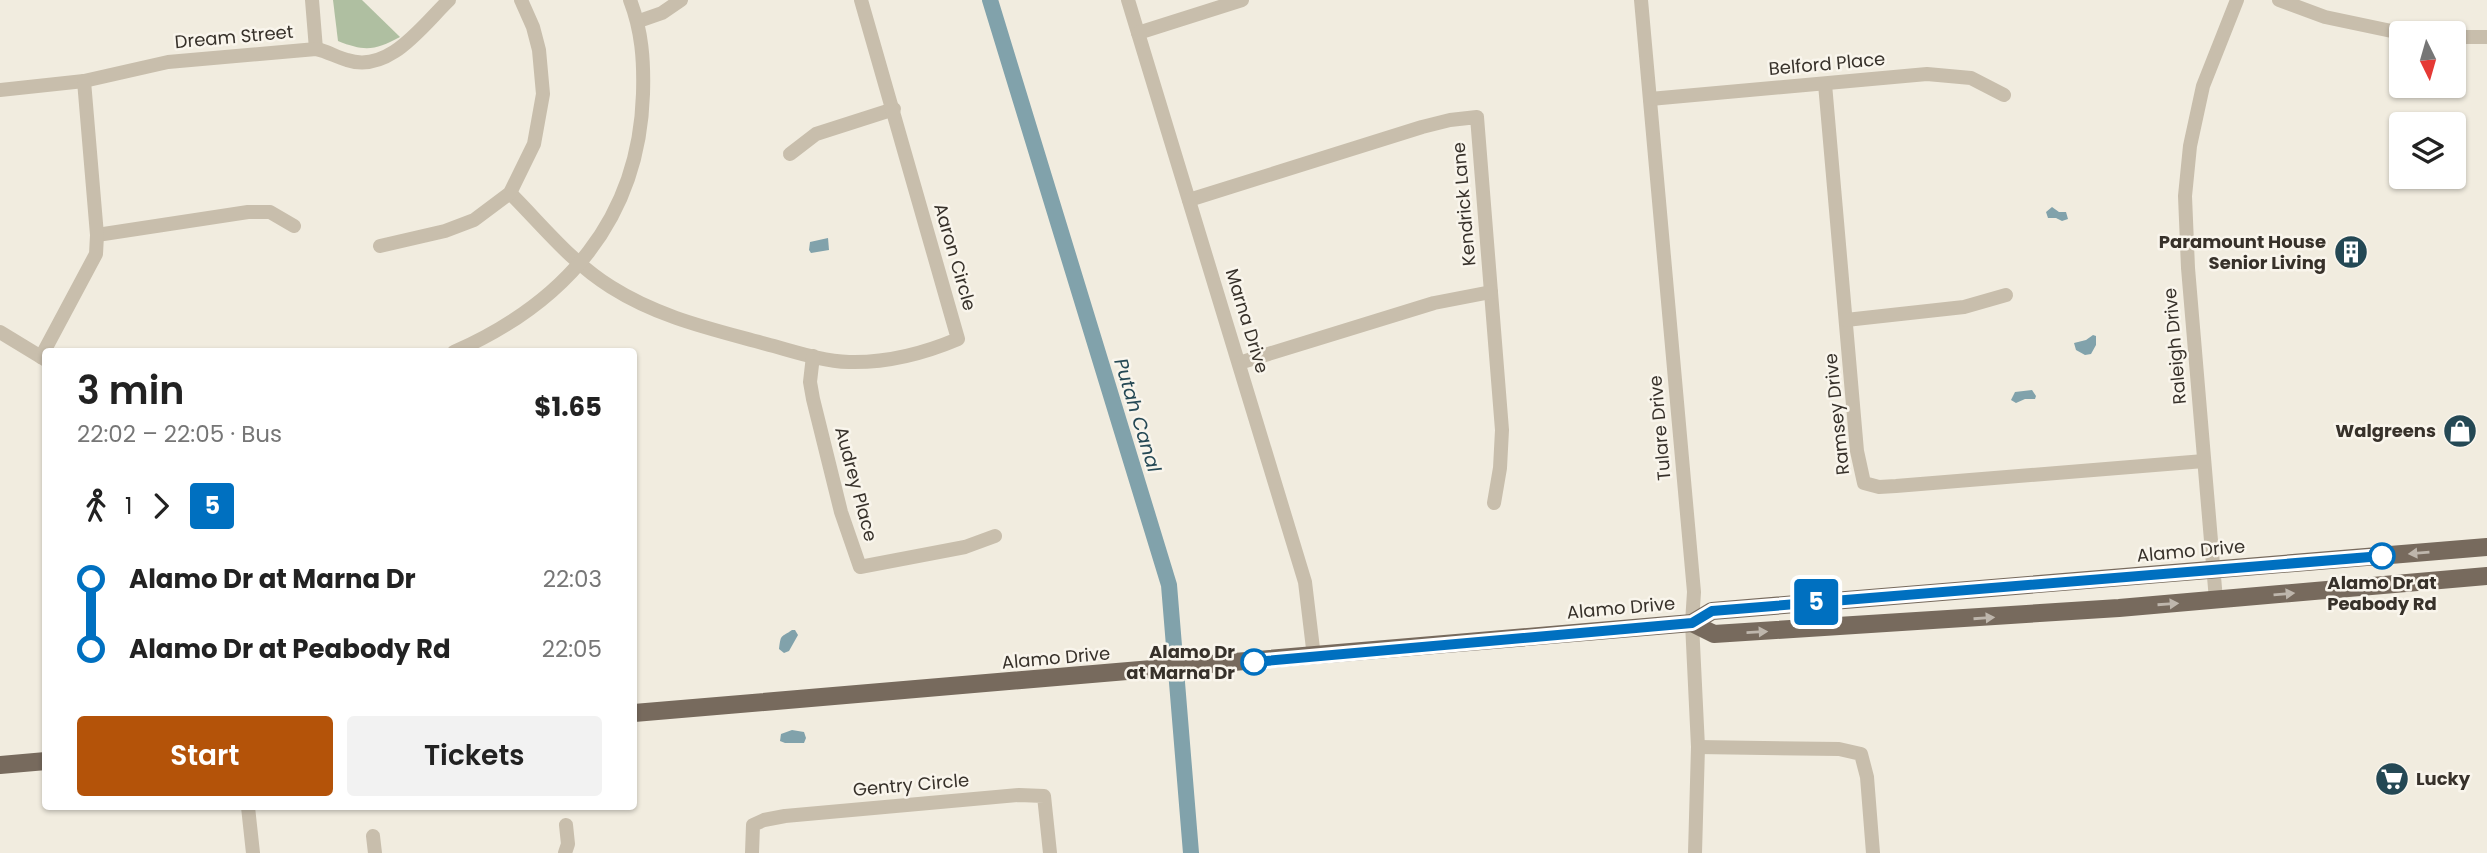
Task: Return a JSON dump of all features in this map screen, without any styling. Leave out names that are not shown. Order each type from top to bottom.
[{"type":"main road","name":"Alamo Drive","points":[[637,713],[1154,671],[1692,623],[1712,611],[2487,547]]},
{"type":"main road","name":"Alamo Drive","points":[[1692,623],[1714,634],[1924,622],[2487,576]]},
{"type":"main road","points":[[0,765],[42,761]]},
{"type":"street","points":[[312,0],[316,49]]},
{"type":"street","name":"Dream Street","points":[[0,90],[84,81],[168,62],[316,49],[331,52],[347,60],[378,61],[392,55],[449,0]]},
{"type":"street","points":[[380,246],[445,231],[474,220],[510,193],[534,144],[543,94],[539,50],[533,27],[521,0]]},
{"type":"street","points":[[463,348],[512,322],[550,295],[580,264],[609,222],[628,179],[643,116],[644,63],[639,21],[630,0]]},
{"type":"street","points":[[639,21],[662,13],[681,0]]},
{"type":"street","name":"Aaron Circle","points":[[510,193],[580,264],[610,287],[674,319],[813,356],[849,362],[894,358],[934,349],[958,339],[861,0]]},
{"type":"street","name":"Marna Drive","points":[[1128,0],[1305,582],[1314,657]]},
{"type":"street","points":[[1138,33],[1242,0]]},
{"type":"street","name":"Tulare Drive","points":[[1641,0],[1694,592],[1692,623],[1698,747],[1695,853]]},
{"type":"street","name":"Raleigh Drive","points":[[2216,600],[2185,233],[2185,196],[2190,146],[2203,86],[2237,0]]},
{"type":"street","points":[[2279,0],[2325,17],[2389,30]]},
{"type":"street","points":[[2466,37],[2487,37]]},
{"type":"street","name":"Belford Place","points":[[1650,99],[1927,75],[1971,78],[2004,95]]},
{"type":"street","points":[[48,348],[96,254],[97,235],[84,81]]},
{"type":"street","name":"Ramsey Drive","points":[[1825,84],[1859,468],[1864,483],[1879,487],[1896,486],[2204,461]]},
{"type":"street","points":[[789,154],[816,134],[894,109]]},
{"type":"street","name":"Kendrick Lane","points":[[1189,200],[1422,127],[1477,117],[1502,430],[1500,468],[1494,503]]},
{"type":"street","points":[[97,235],[248,212],[270,212],[295,226]]},
{"type":"street","points":[[1240,363],[1434,303],[1491,292]]},
{"type":"street","points":[[1846,320],[1964,307],[2006,296]]},
{"type":"street","points":[[0,332],[42,357]]},
{"type":"street","name":"Audrey Place","points":[[813,356],[810,382],[813,399],[841,512],[860,567],[965,547],[995,536]]},
{"type":"street","points":[[1698,747],[1839,749],[1861,754],[1867,777],[1873,853]]},
{"type":"street","name":"Gentry Circle","points":[[752,853],[753,825],[764,820],[1019,795],[1044,796],[1050,853]]},
{"type":"street","points":[[248,810],[253,853]]},
{"type":"street","points":[[565,853],[568,844],[566,825]]},
{"type":"street","points":[[373,836],[375,853]]},
{"type":"green space","points":[[333,0],[362,0],[400,37],[370,48],[338,41]]},
{"type":"water","points":[[2052,207],[2059,212],[2066,212],[2068,219],[2062,221],[2048,218],[2046,212]]},
{"type":"water","points":[[828,238],[829,250],[811,253],[810,242]]},
{"type":"water","points":[[2096,336],[2096,345],[2091,354],[2085,355],[2076,350],[2074,343]]},
{"type":"water","points":[[2032,390],[2035,399],[2016,403],[2011,400],[2015,392]]},
{"type":"water","points":[[792,630],[798,635],[789,651],[784,653],[779,649],[781,638]]},
{"type":"water","points":[[792,730],[804,732],[804,743],[780,741],[781,734]]},
{"type":"waterway","name":"Putah Canal","points":[[990,0],[1169,585],[1191,853]]},
{"type":"bus line","name":"5","points":[[1254,662],[1692,623],[1712,611],[2382,556]]},
{"type":"place","name":"Paramount House Senior Living","points":[[2351,252]]},
{"type":"place","name":"Walgreens","points":[[2460,431]]},
{"type":"place","name":"Alamo Dr at Peabody Rd","points":[[2382,556]]},
{"type":"place","name":"Alamo Dr at Marna Dr","points":[[1254,662]]},
{"type":"place","name":"Lucky","points":[[2392,779]]}]
